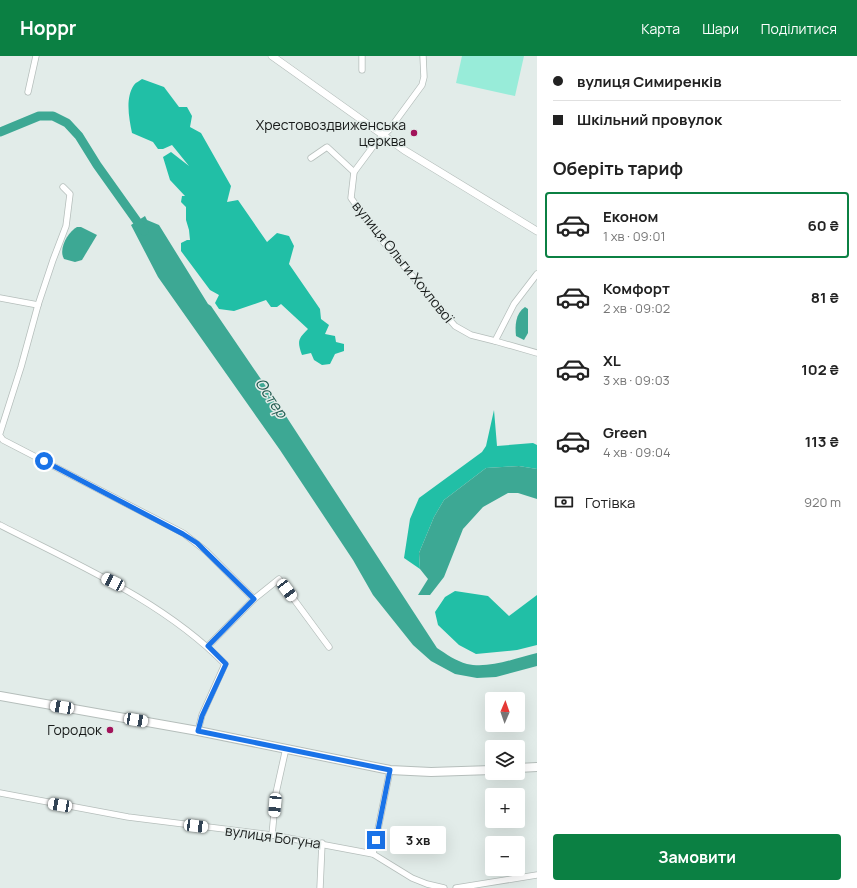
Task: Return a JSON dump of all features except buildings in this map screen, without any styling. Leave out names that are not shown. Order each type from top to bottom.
[{"type":"main road","points":[[0,696],[198,731],[390,770],[431,772],[485,770]]},
{"type":"main road","points":[[525,768],[537,767]]},
{"type":"street","points":[[28,92],[36,56]]},
{"type":"street","points":[[272,56],[383,136],[537,230]]},
{"type":"street","points":[[362,56],[362,70]]},
{"type":"street","name":"вулиця Ольги Хохлової","points":[[423,56],[424,77],[422,85],[354,172],[350,198],[380,238],[455,326],[471,335],[537,353]]},
{"type":"street","points":[[311,158],[327,147],[354,172]]},
{"type":"street","points":[[0,433],[18,379],[38,305],[66,226],[70,194],[63,187]]},
{"type":"street","points":[[495,341],[514,304],[537,274]]},
{"type":"street","points":[[0,298],[38,305]]},
{"type":"street","points":[[0,436],[2,440],[183,534],[197,543],[254,599]]},
{"type":"street","points":[[0,525],[113,582],[175,621],[208,646],[226,664],[202,716],[198,731]]},
{"type":"street","points":[[208,646],[254,599],[279,579],[329,647]]},
{"type":"street","points":[[272,835],[276,793],[286,748]]},
{"type":"street","points":[[373,854],[390,770]]},
{"type":"street","name":"вулиця Богуна","points":[[0,793],[128,817],[272,835],[322,843],[373,854],[412,878],[427,884],[444,888]]},
{"type":"street","points":[[320,888],[322,843]]},
{"type":"street","points":[[456,888],[537,876]]},
{"type":"shaded area","points":[[462,56],[524,56],[515,96],[456,83]]},
{"type":"shaded area","points":[[142,79],[164,87],[179,107],[187,107],[192,116],[190,127],[201,133],[231,186],[227,202],[238,200],[267,242],[277,233],[289,236],[294,246],[289,264],[320,309],[321,319],[329,325],[325,334],[335,336],[336,342],[344,344],[344,351],[335,354],[330,364],[322,365],[314,360],[311,353],[302,355],[299,340],[308,329],[281,304],[277,307],[271,307],[266,300],[234,311],[219,309],[215,303],[219,295],[210,290],[181,251],[181,243],[190,240],[186,220],[186,207],[181,202],[182,196],[185,196],[170,180],[163,157],[171,152],[189,166],[172,145],[163,149],[158,149],[153,142],[132,133],[128,108],[129,96],[134,85]]},
{"type":"shaded area","points":[[494,410],[497,446],[533,443],[537,445],[537,469],[519,466],[486,468],[444,500],[434,517],[419,553],[420,569],[404,558],[410,519],[419,498],[482,452],[486,446]]},
{"type":"shaded area","points":[[455,591],[488,596],[509,616],[537,595],[537,645],[517,650],[476,654],[459,645],[438,625],[435,612],[445,597]]},
{"type":"water","name":"Остер","points":[[145,216],[147,220],[159,225],[208,304],[211,306],[282,410],[437,648],[459,661],[475,665],[493,664],[537,653],[537,666],[496,677],[477,678],[455,674],[431,661],[413,645],[373,595],[353,560],[280,450],[158,277],[131,225]]},
{"type":"water","points":[[77,227],[81,227],[97,235],[82,260],[75,262],[64,259],[62,250],[67,237]]},
{"type":"water","points":[[525,307],[528,309],[528,333],[524,340],[516,336],[516,320],[519,313]]},
{"type":"water","points":[[519,466],[537,469],[537,499],[518,493],[508,493],[483,507],[463,529],[444,577],[430,595],[418,595],[428,579],[420,569],[419,553],[434,517],[444,500],[486,468]]},
{"type":"waterway","name":"Остер","points":[[0,132],[39,116],[53,116],[67,123],[79,136],[97,165],[144,231]]},
{"type":"place","name":"Хрестовоздвиженська церква","points":[[414,133]]},
{"type":"place","name":"Городок","points":[[110,730]]},
{"type":"route","points":[[44,461],[183,534],[197,543],[254,599],[208,646],[226,664],[202,716],[198,731],[390,770],[376,840]]}]
